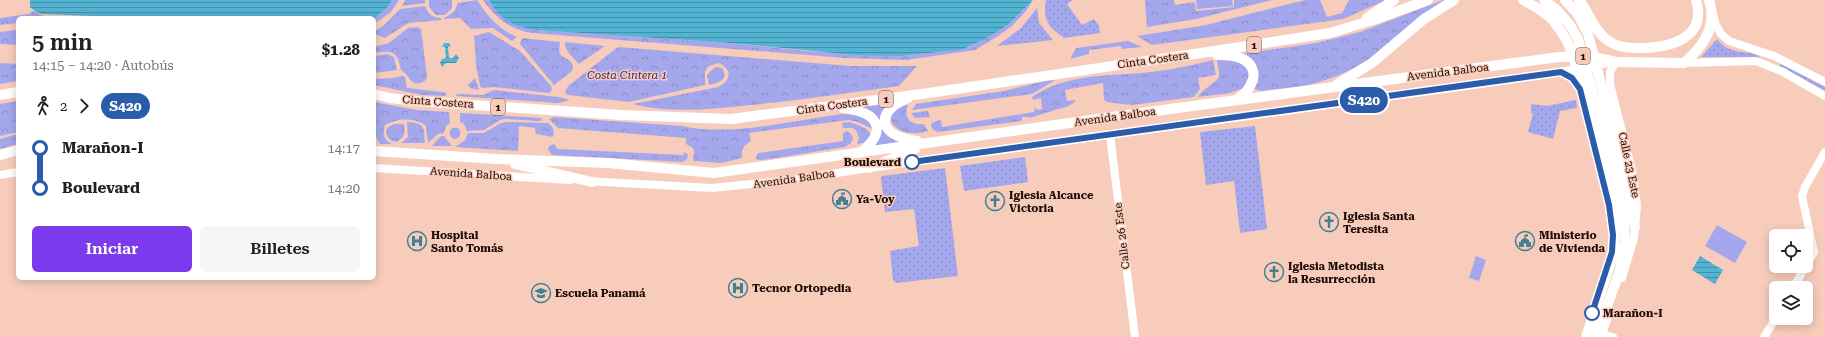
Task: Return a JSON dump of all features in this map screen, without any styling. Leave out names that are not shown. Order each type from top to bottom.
[{"type":"highway","name":"Cinta Costera","points":[[1358,24],[1394,0]]},
{"type":"highway","name":"Cinta Costera","points":[[376,94],[390,98],[424,102],[714,120],[731,119],[1201,54],[1330,32],[1428,0]]},
{"type":"highway","points":[[1331,87],[1372,63],[1424,18],[1454,0]]},
{"type":"highway","name":"1","points":[[1523,0],[1539,9],[1552,19],[1568,43],[1591,125],[1614,217],[1614,253],[1585,337]]},
{"type":"highway","name":"1","points":[[1544,0],[1558,11],[1570,25],[1578,39],[1601,124],[1624,223],[1625,241],[1620,270],[1600,336]]},
{"type":"highway","points":[[1565,0],[1577,13],[1588,34],[1636,227]]},
{"type":"highway","points":[[1579,0],[1601,35],[1609,42],[1619,47],[1631,48],[1665,46],[1688,35],[1698,21],[1700,12],[1696,0]]},
{"type":"highway","points":[[1684,63],[1701,47],[1707,38],[1711,28],[1710,4]]},
{"type":"highway","points":[[1201,54],[1229,55],[1241,58],[1251,67],[1253,72],[1253,82],[1244,95],[1235,101]]},
{"type":"highway","name":"Avenida Balboa","points":[[376,151],[496,159],[608,163],[714,174],[858,154],[930,142],[1560,57],[1589,56],[1616,62],[1684,63]]},
{"type":"highway","points":[[0,95],[16,92]]},
{"type":"highway","points":[[918,94],[891,108],[886,117],[886,124],[891,133],[898,138],[930,142]]},
{"type":"highway","points":[[832,106],[864,112],[874,120],[877,128],[876,136],[869,145],[858,154]]},
{"type":"highway","points":[[869,168],[930,142]]},
{"type":"highway","points":[[0,155],[16,151]]},
{"type":"highway","points":[[496,159],[592,182]]},
{"type":"main road","points":[[1710,4],[1716,25],[1721,34],[1729,41],[1774,56],[1825,82]]},
{"type":"main road","points":[[1756,61],[1762,62],[1765,56],[1757,51]]},
{"type":"main road","name":"Avenida Balboa","points":[[1684,63],[1756,61],[1783,72],[1825,96]]},
{"type":"main road","name":"Calle 23 Este","points":[[1600,336],[1631,253],[1636,227],[1637,204],[1632,171],[1610,84],[1610,72],[1616,62]]},
{"type":"main road","name":"Avenida Balboa","points":[[376,168],[712,188],[792,180],[1561,72],[1616,62]]},
{"type":"main road","name":"1","points":[[1561,72],[1572,78],[1578,86],[1609,205],[1613,235],[1612,252],[1585,337]]},
{"type":"main road","points":[[1578,86],[1592,77],[1602,78],[1610,84]]},
{"type":"main road","name":"Calle 26 Este","points":[[1110,135],[1135,337]]},
{"type":"main road","points":[[1797,281],[1814,252],[1802,196],[1805,187],[1825,152]]},
{"type":"main road","points":[[0,175],[16,172]]},
{"type":"main road","points":[[1764,337],[1772,325]]},
{"type":"main road","points":[[1600,336],[1613,337]]},
{"type":"green space","points":[[392,0],[399,0],[391,12],[376,23],[376,17],[387,8]]},
{"type":"green space","points":[[405,0],[425,0],[425,3],[402,6]]},
{"type":"green space","points":[[429,0],[452,0],[452,8],[445,15],[436,15],[429,7]]},
{"type":"green space","points":[[477,0],[499,27],[517,37],[512,41],[493,28],[471,29],[460,18],[444,18],[454,12],[458,3]]},
{"type":"green space","points":[[483,0],[489,0],[493,7],[509,21],[536,30],[731,43],[807,51],[906,56],[968,47],[1008,25],[1033,0],[1026,11],[1012,26],[975,50],[906,60],[845,58],[532,33],[517,29],[504,22],[493,13]]},
{"type":"green space","points":[[1046,0],[1073,0],[1067,4],[1082,25],[1094,19],[1099,26],[1100,33],[1064,38],[1050,26],[1046,18]]},
{"type":"green space","points":[[1145,0],[1174,0],[1175,5],[1195,2],[1196,11],[1234,7],[1234,0],[1272,0],[1196,19],[1147,27]]},
{"type":"green space","points":[[1196,0],[1232,0],[1233,6],[1197,9]]},
{"type":"green space","points":[[1305,0],[1320,0],[1327,17],[1342,13],[1349,0],[1386,0],[1343,19],[1152,45],[1137,36],[1206,25]]},
{"type":"green space","points":[[1443,0],[1447,0],[1387,48],[1354,68],[1337,76],[1312,84],[1261,91],[1254,89],[1258,82],[1258,72],[1240,54],[1316,43],[1360,32]]},
{"type":"green space","points":[[425,6],[431,15],[441,18],[442,20],[408,23],[385,38],[376,35],[376,31],[400,9]]},
{"type":"green space","points":[[1037,8],[1039,23],[1053,40],[997,46],[1021,28]]},
{"type":"green space","points":[[32,11],[44,16],[16,16],[16,23],[0,25],[0,18],[30,14]]},
{"type":"green space","points":[[418,27],[421,29],[427,76],[426,80],[417,84],[414,83],[401,70],[396,55],[390,52],[376,53],[376,46],[389,43],[408,28]]},
{"type":"green space","points":[[16,30],[16,45],[0,44],[0,32]]},
{"type":"green space","points":[[489,32],[520,51],[551,86],[552,90],[549,93],[494,87],[482,88],[480,86],[476,65],[474,36]]},
{"type":"green space","points":[[522,38],[560,42],[560,53],[573,65],[572,71],[554,85],[520,44]]},
{"type":"green space","points":[[1717,39],[1729,49],[1752,53],[1760,58],[1701,57]]},
{"type":"green space","points":[[1128,41],[1142,47],[1122,49],[1121,46],[1089,50],[1089,54],[1070,59],[1076,48]]},
{"type":"green space","points":[[565,42],[605,46],[579,64],[567,51]]},
{"type":"green space","name":"Costa Cintera 1","points":[[618,47],[851,66],[917,66],[899,86],[736,107],[677,110],[633,104],[718,87],[726,82],[729,75],[727,69],[719,63],[709,66],[705,71],[705,85],[629,102],[568,95],[565,92],[568,86]]},
{"type":"green space","points":[[387,54],[394,57],[397,70],[376,73],[376,56]]},
{"type":"green space","points":[[1213,60],[1216,75],[1198,78],[1200,89],[1194,97],[1132,105],[1107,102],[1104,100],[1103,83],[1065,90],[1067,101],[1076,100],[1070,105],[1030,118],[1022,117],[1022,121],[938,132],[933,130],[931,126],[931,124],[936,121],[941,120],[942,127],[1034,112],[1035,108],[1038,110],[1042,109],[1041,98],[1033,100],[1032,97],[1046,89],[1077,79],[1094,76],[1166,70]]},
{"type":"green space","points":[[1217,60],[1236,61],[1246,68],[1250,73],[1244,88],[1230,93],[1198,97],[1218,78],[1219,72]]},
{"type":"green space","points":[[0,63],[16,64],[16,81],[0,84]]},
{"type":"green space","points":[[1781,63],[1825,87],[1825,91],[1779,66]]},
{"type":"green space","points":[[715,67],[722,68],[724,78],[719,82],[709,85],[707,75]]},
{"type":"green space","points":[[402,76],[405,77],[407,88],[442,92],[446,93],[446,96],[422,95],[376,85],[376,79]]},
{"type":"green space","points":[[475,78],[479,90],[470,88],[468,85]]},
{"type":"green space","points":[[1055,80],[1032,94],[912,110],[916,104],[1004,91]]},
{"type":"green space","points":[[494,90],[558,97],[570,100],[559,103],[456,96],[457,94],[483,95]]},
{"type":"green space","points":[[1576,100],[1577,108],[1560,111],[1553,139],[1528,132],[1533,114],[1531,113],[1531,104],[1547,106]]},
{"type":"green space","points":[[16,101],[16,132],[0,136],[0,104]]},
{"type":"green space","points":[[376,102],[417,110],[449,112],[450,123],[446,126],[444,133],[438,134],[428,143],[426,126],[417,121],[400,120],[385,125],[385,139],[392,144],[380,144],[376,137]]},
{"type":"green space","points":[[891,102],[884,115],[903,142],[873,146],[879,120],[872,112],[860,107]]},
{"type":"green space","points":[[908,105],[906,114],[909,120],[911,122],[924,124],[928,131],[916,133],[906,132],[898,129],[893,124],[891,118],[893,113],[898,108]]},
{"type":"green space","points":[[928,111],[930,117],[915,118],[911,113]]},
{"type":"green space","points":[[460,113],[542,118],[541,121],[505,119],[500,120],[484,130],[467,131],[464,124],[460,122]]},
{"type":"green space","points":[[843,114],[858,115],[871,121],[872,129],[858,122],[848,120],[749,133],[751,141],[743,148],[742,158],[721,163],[693,161],[693,148],[686,144],[686,138],[558,128],[549,119],[554,117],[720,130],[741,129]]},
{"type":"green space","points":[[407,122],[417,123],[422,127],[424,130],[425,143],[401,143],[408,137]]},
{"type":"green space","points":[[849,122],[862,127],[869,132],[871,135],[864,143],[857,144],[859,138],[856,130],[852,128],[843,128],[842,123]]},
{"type":"green space","points":[[501,123],[548,123],[553,129],[553,137],[536,134],[535,128],[519,126],[518,151],[455,147],[465,140],[468,133],[484,133]]},
{"type":"green space","points":[[394,124],[404,124],[403,137],[396,142],[390,140],[386,134],[387,128]]},
{"type":"green space","points":[[1255,126],[1267,229],[1240,233],[1234,181],[1206,185],[1200,132]]},
{"type":"green space","points":[[455,127],[459,129],[461,133],[459,137],[455,139],[451,137],[449,133],[451,129]]},
{"type":"green space","points":[[847,131],[853,138],[851,143],[845,147],[763,160],[757,160],[756,157],[758,153],[843,141],[843,133]]},
{"type":"green space","points":[[16,135],[16,145],[0,149],[0,139]]},
{"type":"green space","points":[[441,136],[444,136],[452,146],[432,146]]},
{"type":"green space","points":[[554,144],[558,149],[683,155],[685,152],[688,155],[687,159],[683,162],[552,155],[548,149],[549,146]]},
{"type":"green space","points":[[1025,157],[1028,182],[964,191],[960,166]]},
{"type":"green space","points":[[945,168],[958,276],[896,283],[893,280],[890,251],[919,246],[914,209],[885,212],[881,178],[882,176]]},
{"type":"green space","points":[[1717,225],[1747,242],[1735,263],[1705,246]]},
{"type":"green space","points":[[1476,256],[1486,260],[1479,281],[1469,278]]},
{"type":"shaded area","points":[[30,0],[392,0],[387,8],[376,17],[376,16],[92,16],[42,14],[36,12],[30,7]]},
{"type":"shaded area","points":[[489,0],[1033,0],[1008,25],[985,39],[963,49],[903,56],[856,55],[731,43],[536,30],[521,27],[503,18]]},
{"type":"shaded area","points":[[444,43],[449,43],[451,46],[448,47],[449,58],[453,58],[456,54],[459,58],[456,63],[446,63],[442,67],[440,63],[442,59],[446,58],[445,47],[442,47]]},
{"type":"shaded area","points":[[1700,256],[1723,270],[1715,284],[1692,270]]},
{"type":"bus line","name":"S420","points":[[912,162],[1561,72],[1572,78],[1580,89],[1612,220],[1612,252],[1592,313]]},
{"type":"place","name":"Boulevard","points":[[912,162]]},
{"type":"place","name":"Ya-Voy","points":[[842,199]]},
{"type":"place","name":"Iglesia Alcance Victoria","points":[[995,201]]},
{"type":"place","name":"Iglesia Santa Teresita","points":[[1329,222]]},
{"type":"place","name":"Hospital Santo Tomás","points":[[417,241]]},
{"type":"place","name":"Ministerio de Vivienda","points":[[1525,241]]},
{"type":"place","name":"Iglesia Metodista la Resurrección","points":[[1274,272]]},
{"type":"place","name":"Tecnor Ortopedia","points":[[738,288]]},
{"type":"place","name":"Escuela Panamá","points":[[541,293]]},
{"type":"place","name":"Marañon-I","points":[[1592,313]]}]
